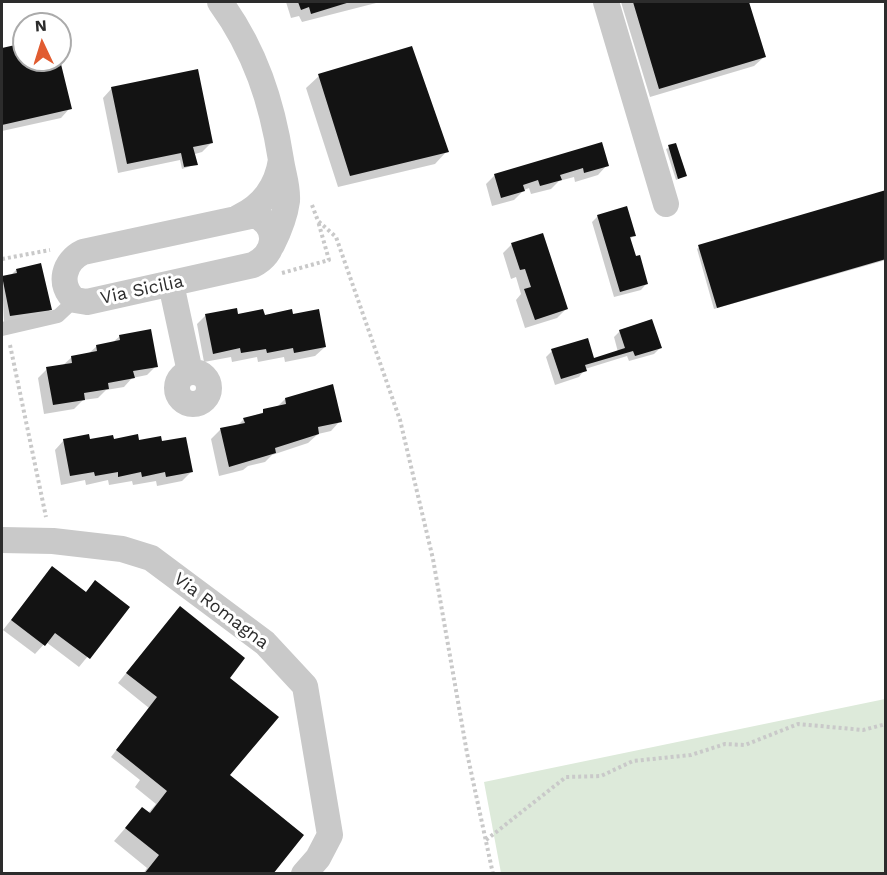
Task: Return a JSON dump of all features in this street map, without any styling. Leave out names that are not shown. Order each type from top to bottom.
[{"type":"street","name":"Via Sicilia","points":[[220,2],[244,38],[265,86],[279,142],[287,188],[286,204],[272,245],[266,258],[253,266],[93,301],[75,300],[66,287],[65,273],[69,263],[79,253],[239,217],[255,215],[265,221],[272,230],[272,245]]},
{"type":"street","points":[[606,2],[666,204]]},
{"type":"street","name":"Via Sicilia","points":[[239,217],[252,211],[264,200],[276,178],[281,159]]},
{"type":"street","points":[[171,284],[190,372]]},
{"type":"street","name":"Via Romagna","points":[[2,540],[32,538],[122,549],[151,558],[265,643],[305,686],[330,835],[318,858],[304,873]]},
{"type":"lane","points":[[4,328],[58,316],[70,308],[75,300]]},
{"type":"path","points":[[273,276],[329,260],[318,221]]},
{"type":"path","points":[[329,231],[336,237],[344,258],[400,420],[433,559],[467,753],[493,873]]},
{"type":"path","points":[[2,259],[56,249]]},
{"type":"path","points":[[4,328],[40,497],[53,541]]},
{"type":"path","points":[[486,840],[566,777],[601,776],[633,761],[691,755],[725,744],[745,745],[798,724],[863,730],[885,724]]},
{"type":"green space","points":[[885,699],[885,873],[501,873],[484,782]]},
{"type":"building","points":[[298,2],[350,2],[311,14],[309,7],[301,10]]},
{"type":"building","points":[[633,2],[749,2],[766,57],[659,89]]},
{"type":"building","points":[[12,46],[12,72],[63,72],[72,109],[2,125],[2,48]]},
{"type":"building","points":[[412,46],[449,152],[350,176],[318,74]]},
{"type":"building","points":[[198,69],[213,143],[193,147],[198,165],[184,167],[181,153],[127,164],[111,87]]},
{"type":"building","points":[[602,142],[609,166],[584,173],[583,168],[560,175],[562,180],[540,186],[538,180],[523,185],[525,191],[501,198],[494,174]]},
{"type":"building","points":[[676,143],[687,176],[678,179],[668,145]]},
{"type":"building","points":[[886,190],[886,259],[717,308],[698,245]]},
{"type":"building","points":[[627,206],[636,236],[630,237],[636,256],[640,255],[648,284],[620,292],[597,215]]},
{"type":"building","points":[[543,233],[568,309],[535,320],[524,289],[531,287],[525,269],[520,270],[511,243]]},
{"type":"building","points":[[41,263],[52,310],[10,316],[2,276],[17,273],[16,269]]},
{"type":"building","points":[[237,308],[238,314],[263,309],[265,315],[292,309],[293,314],[319,309],[326,347],[294,353],[293,348],[267,353],[266,349],[241,353],[240,348],[213,354],[205,314]]},
{"type":"building","points":[[652,319],[662,348],[635,356],[633,351],[585,365],[587,371],[561,379],[551,349],[588,338],[594,358],[625,348],[619,330]]},
{"type":"building","points":[[151,329],[158,367],[133,371],[135,378],[108,383],[109,389],[84,393],[85,400],[53,405],[46,367],[72,363],[71,356],[97,351],[96,345],[120,340],[119,335]]},
{"type":"building","points":[[333,384],[342,422],[318,427],[319,434],[275,448],[276,453],[229,467],[220,428],[245,423],[243,418],[263,413],[263,409],[286,404],[285,398]]},
{"type":"building","points":[[89,434],[90,439],[113,435],[114,439],[138,434],[139,440],[161,436],[162,441],[186,437],[193,472],[166,477],[165,472],[142,477],[141,472],[118,477],[118,472],[95,476],[94,472],[70,476],[63,439]]},
{"type":"building","points":[[52,566],[86,592],[95,580],[130,607],[90,659],[55,633],[45,646],[11,620]]},
{"type":"building","points":[[180,606],[245,658],[230,678],[279,717],[230,775],[304,835],[273,874],[144,874],[159,855],[125,828],[142,807],[150,813],[167,791],[116,750],[157,697],[126,673]]}]
